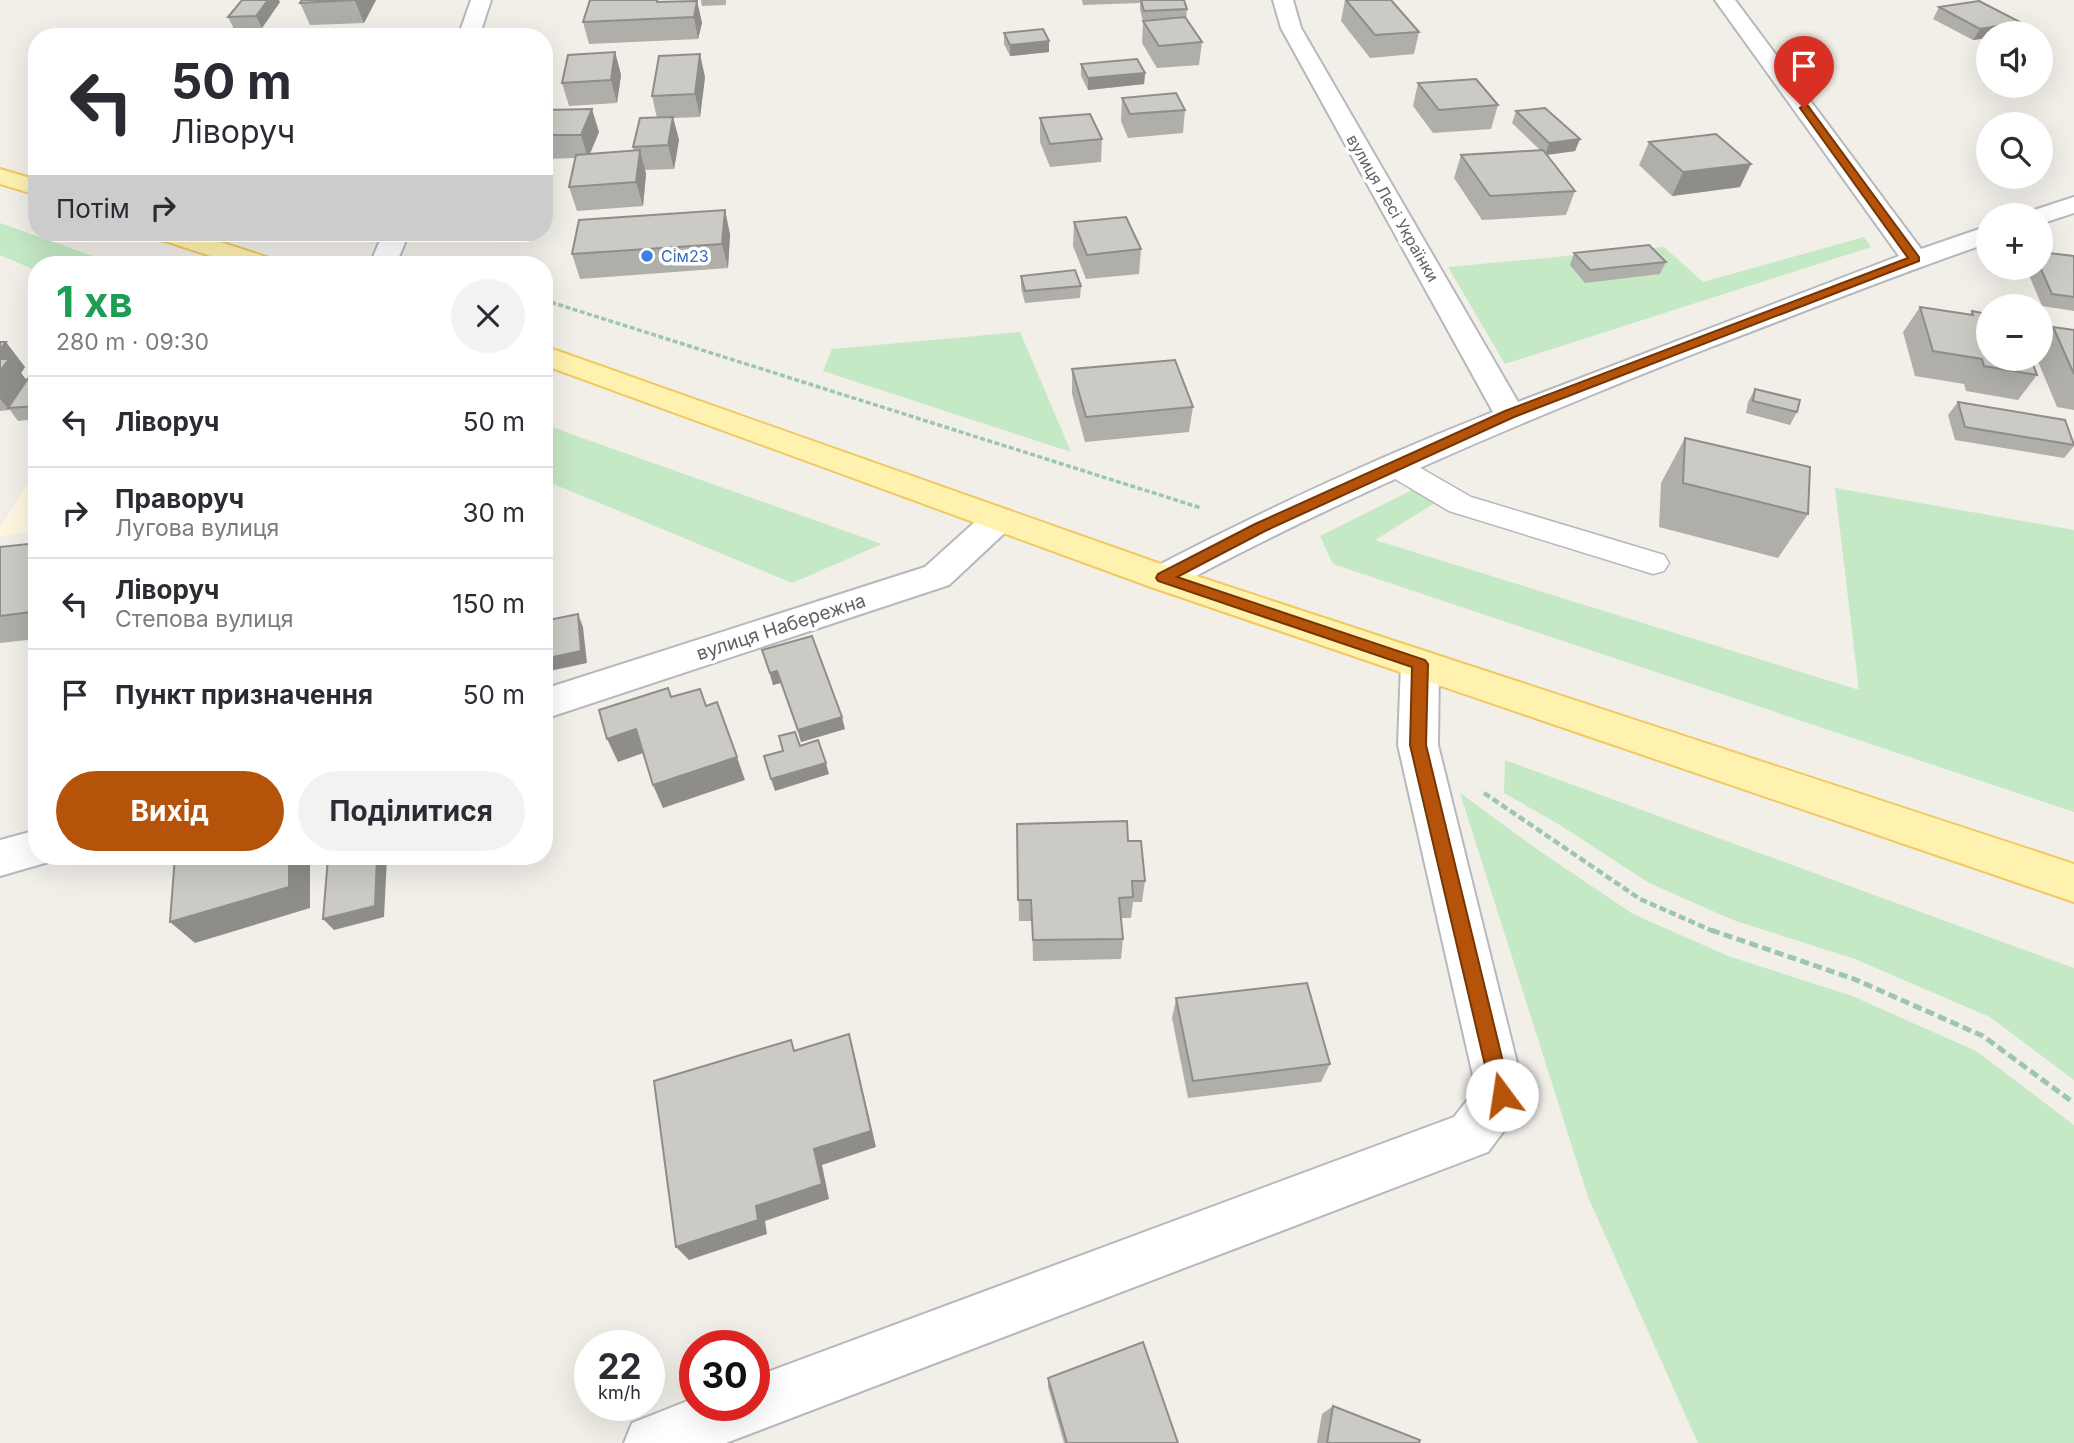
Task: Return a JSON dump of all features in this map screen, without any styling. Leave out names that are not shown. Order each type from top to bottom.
[{"type":"main road","points":[[0,176],[28,185]]},
{"type":"main road","points":[[195,242],[236,256]]},
{"type":"main road","points":[[553,358],[1163,578],[2074,883]]},
{"type":"street","points":[[471,28],[481,0]]},
{"type":"street","name":"вулиця Лесі Українки","points":[[1283,0],[1291,28],[1510,414]]},
{"type":"street","points":[[1725,0],[1915,259]]},
{"type":"street","points":[[2053,212],[2074,205]]},
{"type":"street","points":[[1163,578],[1260,527],[1510,414],[1976,238]]},
{"type":"street","name":"вулиця Набережна","points":[[553,701],[937,576],[999,519]]},
{"type":"street","points":[[770,1399],[1471,1135],[1502,1095],[1418,745],[1420,664]]},
{"type":"street","points":[[0,858],[28,850]]},
{"type":"street","points":[[652,1443],[710,1421]]},
{"type":"lane","points":[[1395,466],[1460,504],[1653,563]]},
{"type":"path","points":[[553,303],[1260,527]]},
{"type":"path","points":[[1418,745],[1548,838],[1640,899],[1731,939],[1854,978],[1983,1036],[2074,1103]]},
{"type":"shaded area","points":[[28,483],[28,532],[0,536],[0,527]]},
{"type":"green space","points":[[0,223],[28,233],[28,242],[53,242],[93,256],[28,256],[28,267],[0,255]]},
{"type":"green space","points":[[1864,237],[1871,247],[1505,364],[1448,267],[1664,247],[1703,282]]},
{"type":"green space","points":[[1020,332],[1071,452],[823,371],[832,349]]},
{"type":"green space","points":[[553,427],[882,544],[792,583],[553,484]]},
{"type":"green space","points":[[1418,487],[1438,501],[1375,540],[1859,690],[1835,488],[2074,530],[2074,812],[1333,564],[1320,536]]},
{"type":"green space","points":[[1505,760],[2074,968],[2074,1080],[1990,1017],[1855,959],[1733,920],[1649,883],[1560,825],[1504,793]]},
{"type":"green space","points":[[1460,793],[1633,914],[1728,956],[1852,996],[1976,1051],[2074,1125],[2074,1443],[1698,1443],[1588,1197]]},
{"type":"building","points":[[242,0],[268,0],[256,16],[228,17]]},
{"type":"building","points":[[302,0],[355,0],[300,3]]},
{"type":"building","points":[[590,0],[697,1],[694,17],[583,22]]},
{"type":"building","points":[[1141,0],[1184,0],[1187,9],[1144,11]]},
{"type":"building","points":[[1346,0],[1391,0],[1419,32],[1375,35]]},
{"type":"building","points":[[1979,1],[2018,21],[1976,21],[1976,27],[1939,7]]},
{"type":"building","points":[[1185,17],[1202,42],[1159,46],[1143,21]]},
{"type":"building","points":[[1043,29],[1049,41],[1010,45],[1004,33]]},
{"type":"building","points":[[615,52],[611,80],[562,83],[568,55]]},
{"type":"building","points":[[700,54],[695,94],[652,96],[659,56]]},
{"type":"building","points":[[1137,59],[1145,73],[1088,78],[1081,64]]},
{"type":"building","points":[[1476,79],[1498,105],[1439,110],[1418,83]]},
{"type":"building","points":[[1176,93],[1185,110],[1130,114],[1122,98]]},
{"type":"building","points":[[1545,108],[1580,139],[1549,143],[1516,111]]},
{"type":"building","points":[[592,109],[581,135],[553,135],[553,110]]},
{"type":"building","points":[[1090,114],[1102,139],[1050,144],[1040,118]]},
{"type":"building","points":[[673,117],[668,145],[633,147],[640,118]]},
{"type":"building","points":[[1716,134],[1751,164],[1683,172],[1649,142]]},
{"type":"building","points":[[640,150],[636,182],[569,187],[576,155]]},
{"type":"building","points":[[1543,150],[1575,191],[1490,196],[1461,155]]},
{"type":"building","points":[[725,210],[722,244],[572,254],[579,220]]},
{"type":"building","points":[[1126,217],[1141,249],[1087,255],[1074,222]]},
{"type":"building","points":[[1649,245],[1666,262],[1590,270],[1574,253]]},
{"type":"building","points":[[2053,254],[2074,256],[2074,297],[2052,294],[2046,280],[2053,280]]},
{"type":"building","points":[[1075,270],[1081,286],[1025,291],[1021,276]]},
{"type":"building","points":[[1920,307],[1973,315],[1972,311],[1976,312],[1976,358],[1933,351]]},
{"type":"building","points":[[2053,327],[2074,330],[2074,374]]},
{"type":"building","points":[[0,359],[9,359],[0,371]]},
{"type":"building","points":[[1175,360],[1193,407],[1086,417],[1072,369]]},
{"type":"building","points":[[2013,371],[2036,371],[2037,375]]},
{"type":"building","points":[[28,378],[28,407],[8,408]]},
{"type":"building","points":[[1755,389],[1800,400],[1797,412],[1753,401]]},
{"type":"building","points":[[1958,402],[2065,420],[2074,445],[1965,427]]},
{"type":"building","points":[[1685,438],[1810,467],[1808,514],[1683,483]]},
{"type":"building","points":[[28,544],[28,612],[0,616],[0,547]]},
{"type":"building","points":[[578,614],[581,651],[553,657],[553,619]]},
{"type":"building","points":[[812,636],[842,717],[798,730],[777,671],[770,673],[762,650]]},
{"type":"building","points":[[668,688],[671,697],[700,689],[706,706],[717,702],[737,757],[653,785],[636,729],[607,739],[599,710]]},
{"type":"building","points":[[795,732],[800,746],[818,740],[826,763],[771,779],[764,756],[783,751],[779,736]]},
{"type":"building","points":[[1127,821],[1128,841],[1141,841],[1145,881],[1132,881],[1133,897],[1119,898],[1123,939],[1033,940],[1031,900],[1018,900],[1017,824]]},
{"type":"building","points":[[174,865],[289,865],[289,887],[170,922]]},
{"type":"building","points":[[327,865],[377,865],[375,906],[323,919]]},
{"type":"building","points":[[1307,983],[1330,1064],[1193,1081],[1176,998]]},
{"type":"building","points":[[849,1034],[871,1131],[814,1149],[822,1184],[756,1206],[758,1220],[676,1247],[654,1081],[791,1040],[794,1051]]},
{"type":"building","points":[[1143,1342],[1178,1443],[1067,1443],[1048,1378]]},
{"type":"building","points":[[1333,1406],[1420,1440],[1419,1443],[1327,1443]]},
{"type":"place","name":"Сім23","points":[[647,256]]},
{"type":"route","points":[[1502,1095],[1418,745],[1420,664],[1163,578],[1260,527],[1510,414],[1915,259],[1804,108]]}]
